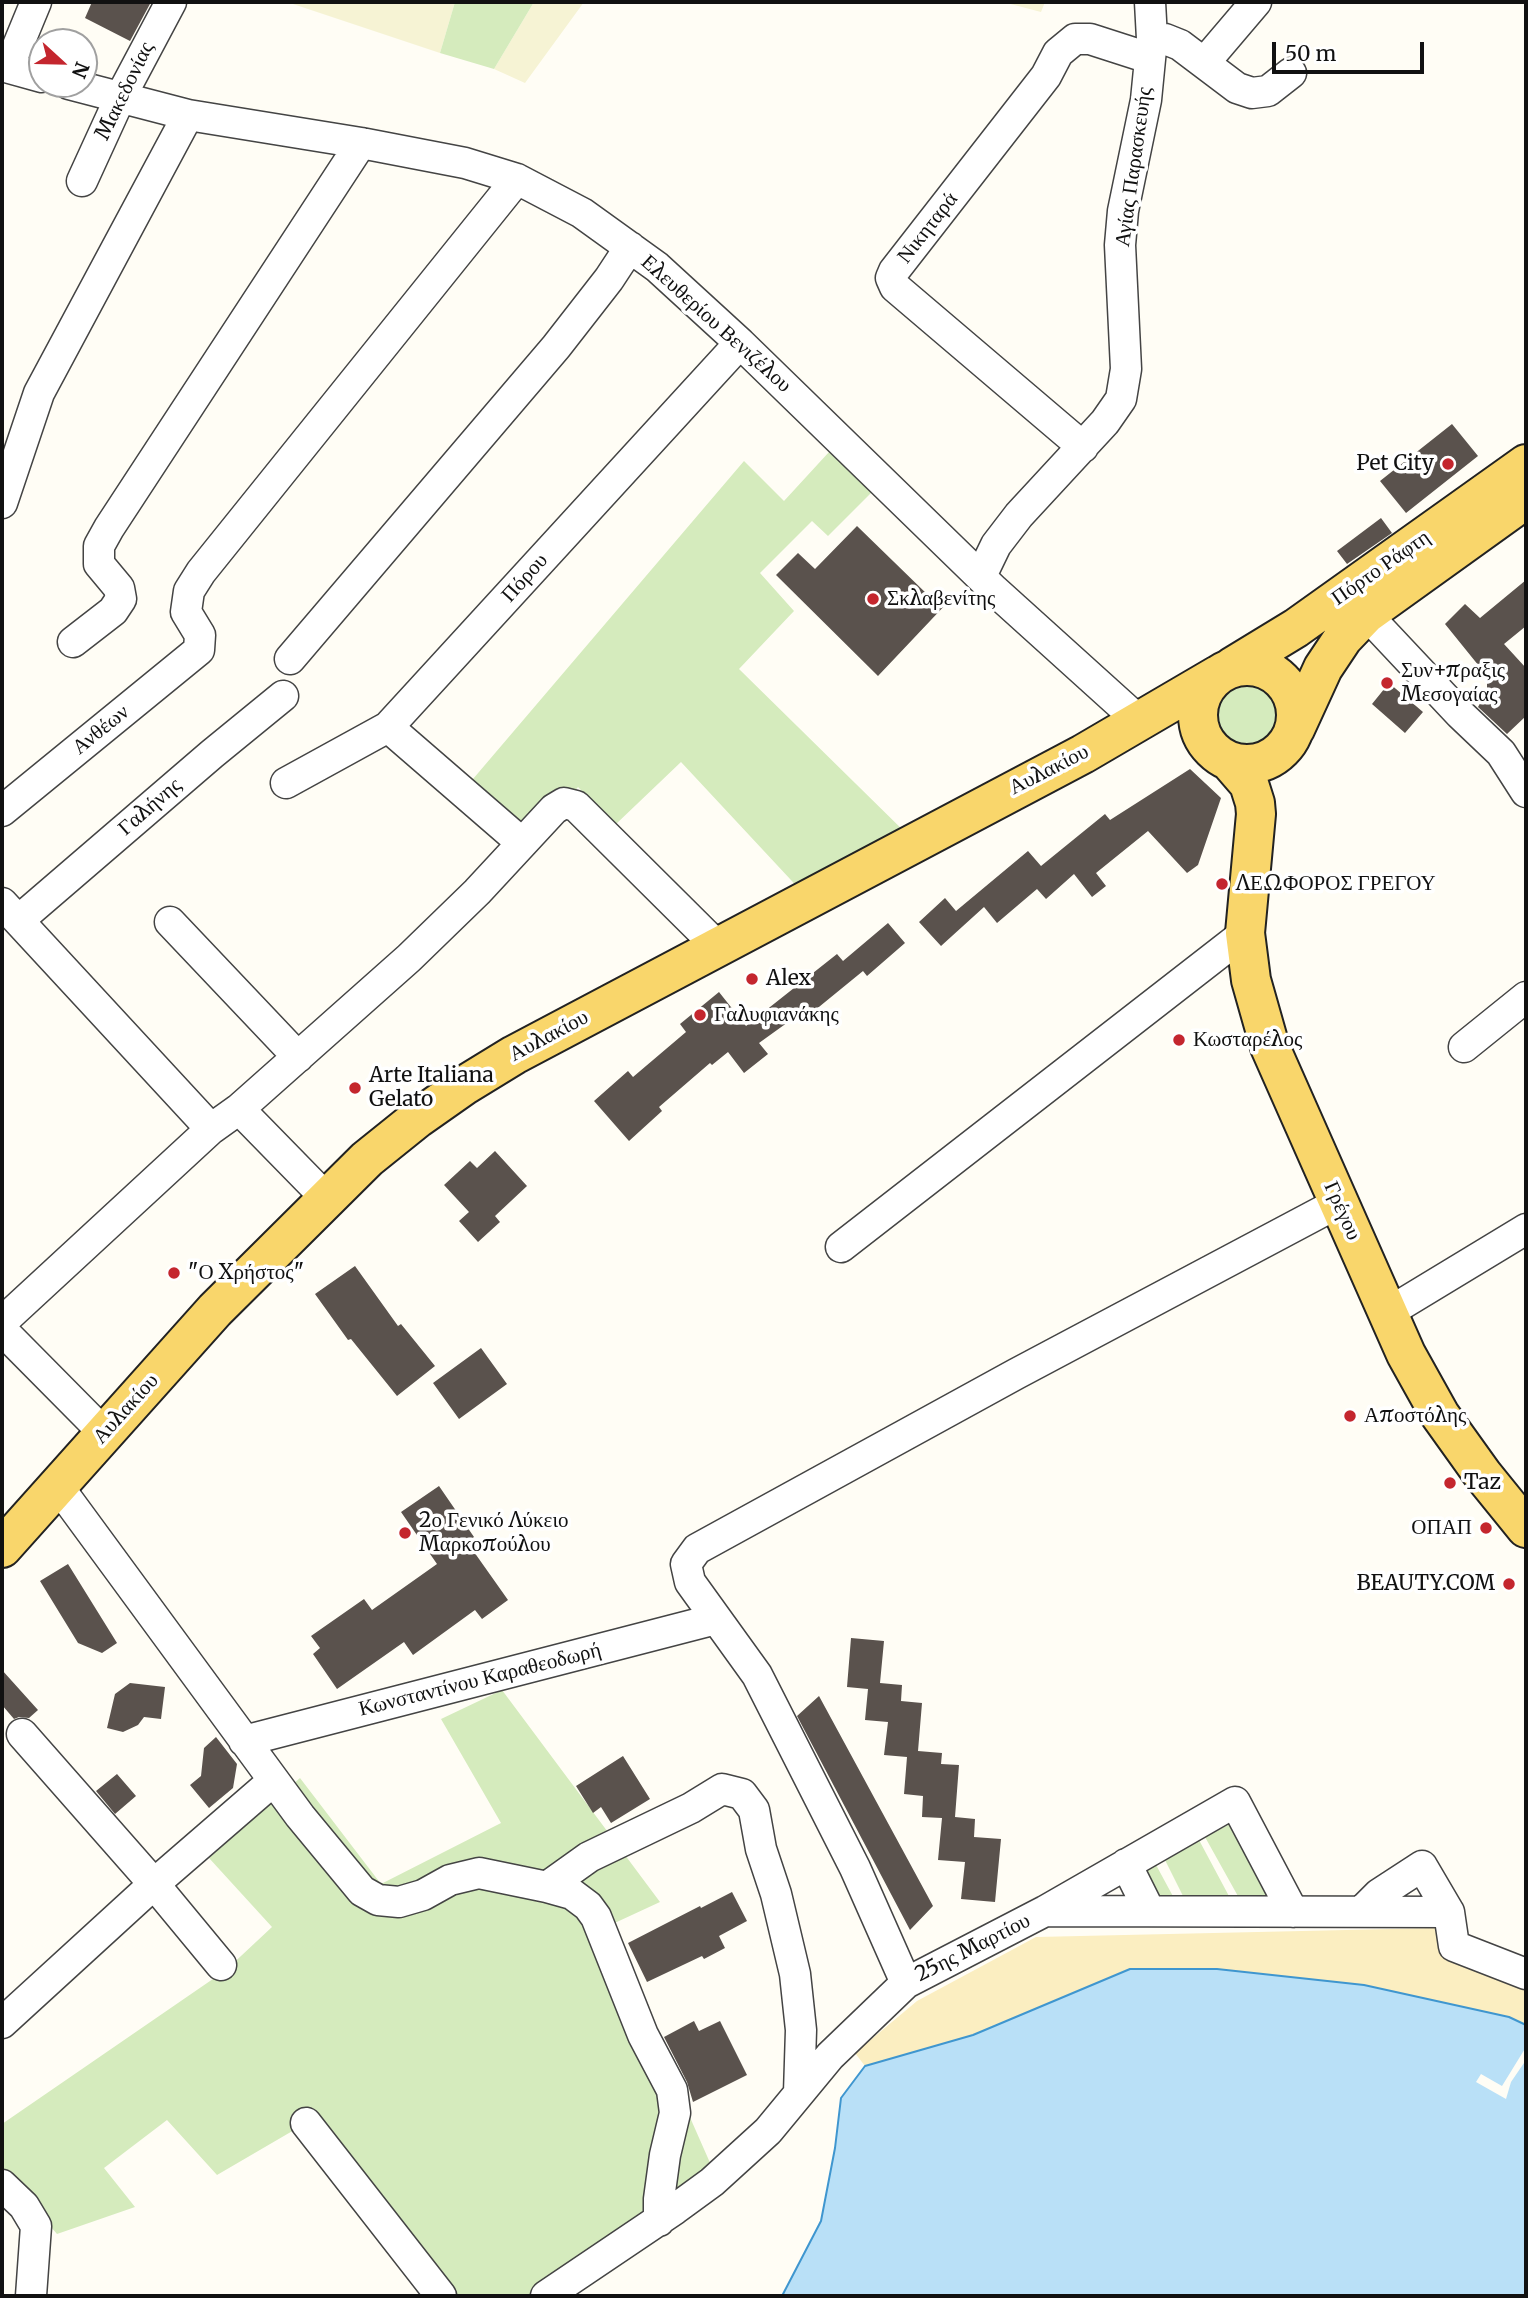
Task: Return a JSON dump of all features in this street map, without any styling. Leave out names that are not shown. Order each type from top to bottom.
[{"type":"main road","name":"Πόρτο Ράφτη","points":[[1225,671],[1296,628],[1526,464]]},
{"type":"main road","name":"Πόρτο Ράφτη","points":[[1291,737],[1324,668],[1343,638],[1366,614],[1526,499]]},
{"type":"main road","points":[[1248,665],[1276,674],[1294,697],[1297,711],[1291,737],[1275,757],[1261,763],[1245,765],[1217,751],[1198,723],[1199,705],[1205,689],[1225,671],[1248,665]]},
{"type":"main road","name":"Αυλακίου","points":[[2,1548],[215,1310],[327,1199],[418,1118],[513,1055],[1083,754],[1225,671]]},
{"type":"main road","name":"Αυλακίου","points":[[1139,721],[1169,718],[1195,729],[1217,751]]},
{"type":"main road","name":"Γρέγου","points":[[1252,860],[1268,795],[1291,737]]},
{"type":"main road","name":"Γρέγου","points":[[1217,751],[1242,774],[1252,792],[1256,814],[1245,933],[1251,980],[1270,1047],[1406,1354],[1440,1415],[1483,1475],[1526,1528]]},
{"type":"street","points":[[28,73],[2,65],[17,48],[36,2]]},
{"type":"street","name":"Μακεδονίας","points":[[82,181],[120,98],[171,2]]},
{"type":"street","name":"Αγίας Παρασκευής","points":[[981,576],[996,545],[1019,515],[1105,422],[1121,399],[1126,369],[1120,245],[1123,211],[1146,100],[1151,49],[1150,2]]},
{"type":"street","points":[[1205,62],[1256,2]]},
{"type":"street","name":"Νικηταρά","points":[[1083,446],[895,287],[891,278],[1046,76],[1058,53],[1074,39],[1151,49]]},
{"type":"street","points":[[1151,49],[1165,39],[1180,45],[1237,88],[1252,93],[1268,91],[1291,73]]},
{"type":"street","name":"Ελευθερίου Βενιζέλου","points":[[98,92],[188,115],[466,163],[517,179],[582,213],[657,267],[740,343],[981,576],[1139,721]]},
{"type":"street","points":[[2,503],[38,393],[188,115]]},
{"type":"street","points":[[73,642],[113,611],[121,599],[119,588],[99,564],[99,546],[104,537],[361,143]]},
{"type":"street","name":"Ανθέων","points":[[2,811],[199,650],[200,635],[186,612],[189,591],[201,572],[517,179]]},
{"type":"street","points":[[290,659],[556,347],[630,247]]},
{"type":"street","name":"Πόρου","points":[[286,783],[388,727],[740,343]]},
{"type":"street","points":[[1366,614],[1500,753],[1526,792]]},
{"type":"street","name":"Γαλήνης","points":[[10,912],[283,696]]},
{"type":"street","points":[[388,727],[522,843]]},
{"type":"street","points":[[2,1322],[211,1129],[239,1109],[409,958],[477,892],[554,809],[564,803],[576,806],[717,946]]},
{"type":"street","points":[[10,912],[211,1129]]},
{"type":"street","points":[[170,922],[298,1057]]},
{"type":"street","points":[[841,1247],[1245,933]]},
{"type":"street","points":[[1464,1048],[1526,996]]},
{"type":"street","points":[[239,1109],[327,1199]]},
{"type":"street","points":[[906,1983],[855,1868],[757,1675],[690,1583],[686,1564],[697,1549],[1016,1374],[1338,1203]]},
{"type":"street","points":[[1388,1312],[1526,1229]]},
{"type":"street","points":[[2,1330],[104,1433]]},
{"type":"street","points":[[57,1485],[273,1781],[362,1891],[378,1900],[399,1902],[423,1895],[450,1880],[480,1874],[547,1886],[572,1894],[588,1906],[596,1917],[643,2035],[672,2090],[675,2113],[665,2155],[659,2221]]},
{"type":"street","name":"Κωνσταντίνου Καραθεοδωρή","points":[[244,1741],[716,1619]]},
{"type":"street","points":[[22,1734],[154,1884],[221,1965]]},
{"type":"street","points":[[2,2023],[154,1884],[273,1781]]},
{"type":"street","points":[[547,1886],[589,1857],[691,1808],[722,1789],[742,1794],[754,1810],[761,1849],[776,1894],[795,1974],[801,2030],[799,2093]]},
{"type":"street","points":[[1045,1911],[1235,1802],[1293,1912]]},
{"type":"street","points":[[1126,1864],[1149,1910]]},
{"type":"street","points":[[1363,1910],[1379,1894],[1422,1866],[1449,1912],[1454,1946],[1526,1974]]},
{"type":"street","name":"25ης Μαρτίου","points":[[546,2296],[659,2221],[712,2182],[768,2131],[830,2056],[906,1983],[1045,1911],[1449,1912]]},
{"type":"street","points":[[306,2123],[442,2296]]},
{"type":"street","points":[[2,2185],[13,2205],[36,2226],[31,2296]]},
{"type":"shaded area","points":[[287,2],[455,2],[440,53]]},
{"type":"shaded area","points":[[534,2],[584,2],[525,83],[494,69]]},
{"type":"shaded area","points":[[1003,2],[1045,2],[1041,12]]},
{"type":"green space","points":[[455,2],[534,2],[494,69],[440,53]]},
{"type":"green space","points":[[829,452],[872,492],[828,536],[812,521],[760,573],[794,611],[739,669],[913,840],[804,894],[681,762],[615,825],[578,787],[532,843],[467,786],[744,461],[784,501]]},
{"type":"green space","points":[[1246,683],[1271,693],[1281,718],[1271,743],[1246,753],[1221,743],[1211,718],[1221,693]]},
{"type":"green space","points":[[502,1690],[660,1902],[606,1927],[711,2165],[527,2296],[453,2296],[313,2119],[217,2175],[167,2120],[104,2168],[135,2207],[57,2234],[2,2171],[2,2124],[226,1970],[272,1927],[209,1858],[300,1778],[381,1884],[501,1823],[441,1719]]},
{"type":"green space","points":[[1234,1822],[1273,1897],[1239,1898],[1205,1837]]},
{"type":"green space","points":[[1199,1840],[1230,1898],[1185,1900],[1164,1858]]},
{"type":"green space","points":[[1155,1863],[1175,1900],[1162,1901],[1145,1868]]},
{"type":"sand","points":[[1435,1928],[1439,1949],[1526,1984],[1526,2025],[1509,2017],[1364,1985],[1217,1969],[1130,1969],[973,2035],[865,2066],[855,2053],[917,2001],[1036,1937]]},
{"type":"water","points":[[1130,1969],[1217,1969],[1364,1985],[1509,2017],[1526,2025],[1526,2296],[782,2296],[821,2221],[835,2148],[841,2098],[865,2066],[973,2035]]},
{"type":"pier","points":[[1526,2047],[1526,2060],[1511,2082],[1506,2099],[1476,2082],[1481,2074],[1502,2086]]},
{"type":"building","points":[[92,2],[151,2],[130,41],[85,18]]},
{"type":"building","points":[[1452,424],[1478,456],[1406,513],[1380,481]]},
{"type":"building","points":[[1381,518],[1392,533],[1347,564],[1337,551]]},
{"type":"building","name":"Σκλαβενίτης","points":[[857,526],[930,597],[937,591],[948,602],[878,676],[776,575],[798,553],[815,569]]},
{"type":"building","points":[[1526,580],[1526,626],[1504,644],[1526,668],[1526,716],[1507,734],[1478,707],[1487,691],[1487,679],[1445,624],[1465,604],[1480,618]]},
{"type":"building","points":[[1389,683],[1423,712],[1405,733],[1372,704]]},
{"type":"building","points":[[1190,769],[1221,798],[1198,865],[1187,873],[1148,831],[1096,873],[1106,886],[1092,897],[1074,874],[1046,899],[1037,889],[997,923],[984,907],[941,946],[919,922],[945,898],[956,911],[1028,851],[1041,866],[1105,814],[1110,820]]},
{"type":"building","points":[[888,923],[905,943],[867,976],[863,971],[814,1011],[809,1007],[759,1043],[768,1054],[744,1073],[728,1052],[712,1065],[710,1063],[659,1107],[662,1111],[629,1141],[594,1101],[628,1071],[633,1077],[686,1032],[680,1024],[719,992],[746,1026],[837,954],[843,961]]},
{"type":"building","points":[[495,1151],[527,1186],[495,1216],[500,1222],[478,1242],[459,1221],[469,1212],[444,1185],[470,1161],[477,1168]]},
{"type":"building","points":[[355,1266],[398,1326],[401,1324],[435,1366],[397,1396],[351,1339],[348,1340],[315,1294]]},
{"type":"building","points":[[481,1348],[507,1384],[459,1419],[433,1383]]},
{"type":"building","points":[[439,1486],[474,1537],[467,1542],[508,1600],[482,1619],[475,1610],[413,1655],[404,1642],[337,1689],[313,1654],[320,1648],[311,1636],[364,1599],[372,1610],[437,1564],[401,1512]]},
{"type":"building","points":[[68,1564],[117,1643],[102,1653],[78,1643],[40,1581]]},
{"type":"building","points":[[851,1638],[884,1641],[880,1683],[902,1685],[901,1701],[922,1703],[918,1751],[942,1753],[941,1764],[959,1765],[955,1817],[975,1819],[974,1837],[1001,1839],[995,1902],[961,1899],[965,1862],[938,1860],[942,1818],[922,1817],[923,1796],[904,1794],[907,1757],[884,1755],[888,1722],[865,1720],[868,1689],[847,1687]]},
{"type":"building","points":[[2,1670],[38,1710],[29,1718],[14,1719],[2,1705]]},
{"type":"building","points":[[130,1683],[165,1687],[161,1719],[144,1717],[138,1725],[123,1732],[107,1728],[115,1694]]},
{"type":"building","points":[[819,1696],[933,1906],[910,1930],[797,1716]]},
{"type":"building","points":[[216,1737],[237,1764],[233,1788],[209,1808],[190,1785],[201,1776],[204,1748]]},
{"type":"building","points":[[623,1756],[650,1799],[611,1823],[601,1807],[593,1813],[576,1786]]},
{"type":"building","points":[[117,1774],[136,1796],[115,1814],[96,1791]]},
{"type":"building","points":[[732,1892],[747,1921],[719,1936],[725,1948],[647,1982],[628,1943]]},
{"type":"building","points":[[694,2021],[699,2031],[720,2021],[747,2075],[693,2102],[687,2082],[664,2037]]},
{"type":"place","name":"Pet City","points":[[1448,464]]},
{"type":"place","name":"Σκλαβενίτης","points":[[873,599]]},
{"type":"place","name":"Συν+πραξις Μεσογαίας","points":[[1387,683]]},
{"type":"place","name":"ΛΕΩΦΟΡΟΣ ΓΡΕΓΟΥ","points":[[1222,884]]},
{"type":"place","name":"Alex","points":[[752,979]]},
{"type":"place","name":"Γαλυφιανάκης","points":[[700,1015]]},
{"type":"place","name":"Κωσταρέλος","points":[[1179,1040]]},
{"type":"place","name":"Arte Italiana Gelato","points":[[355,1088]]},
{"type":"place","name":"\"Ο Χρήστος\"","points":[[174,1273]]},
{"type":"place","name":"Αποστόλης","points":[[1350,1416]]},
{"type":"place","name":"Taz","points":[[1450,1483]]},
{"type":"place","name":"ΟΠΑΠ","points":[[1486,1528]]},
{"type":"place","name":"2ο Γενικό Λύκειο Μαρκοπούλου","points":[[405,1533]]},
{"type":"place","name":"BEAUTY.COM","points":[[1509,1584]]}]
